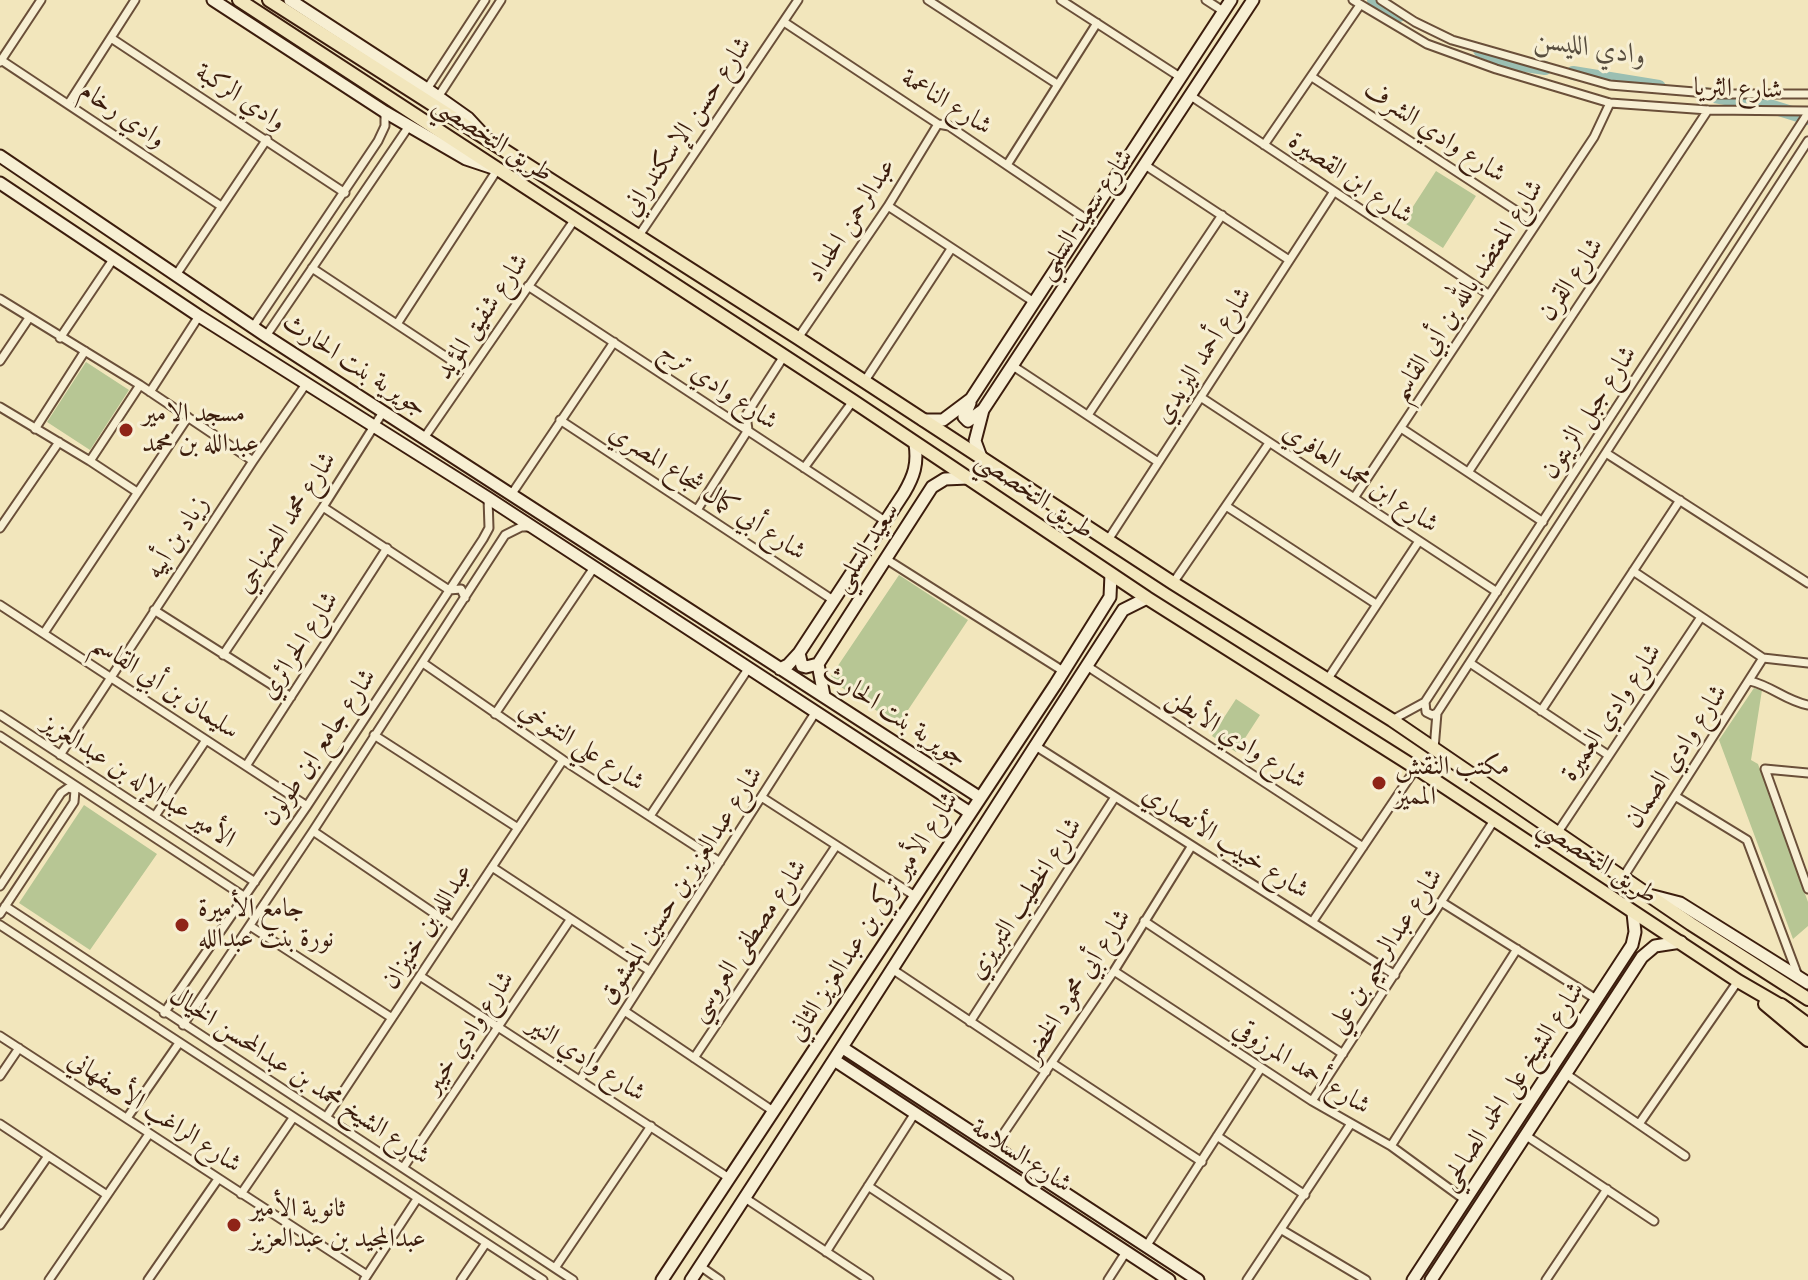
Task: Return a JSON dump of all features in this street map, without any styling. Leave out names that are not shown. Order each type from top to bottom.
[{"type":"highway","points":[[1781,1006],[1808,1024]]},
{"type":"main road","name":"طريق التخصصي","points":[[239,0],[853,401],[1147,598],[1416,768],[1493,822],[1781,1006]]},
{"type":"main road","name":"طريق التخصصي","points":[[269,0],[465,127],[484,135],[1173,583],[1392,720],[1624,876],[1646,894],[1808,999]]},
{"type":"main road","points":[[1738,981],[1808,1040]]},
{"type":"street","points":[[0,61],[41,0]]},
{"type":"street","points":[[69,103],[135,0]]},
{"type":"street","points":[[213,0],[385,112],[466,159],[497,170],[397,324]]},
{"type":"street","points":[[290,0],[427,89],[468,118],[484,135]]},
{"type":"street","points":[[427,89],[485,0]]},
{"type":"street","points":[[438,97],[501,0]]},
{"type":"street","name":"شارع حسن الإسكندراني","points":[[638,237],[798,0]]},
{"type":"street","points":[[928,0],[1057,84]]},
{"type":"street","points":[[1061,0],[1180,77]]},
{"type":"street","points":[[1206,0],[1223,11]]},
{"type":"street","name":"شارع سعيد السلمي","points":[[923,420],[943,420],[971,399],[1231,0]]},
{"type":"street","name":"شارع سعيد السلمي","points":[[982,460],[975,441],[983,410],[1253,0]]},
{"type":"street","name":"شارع الثريا","points":[[1381,0],[1415,22],[1452,40],[1610,85],[1705,93],[1808,94]]},
{"type":"street","points":[[1264,145],[1312,77],[1357,2]]},
{"type":"street","name":"شارع الثريا","points":[[1357,2],[1427,44],[1496,69],[1610,103],[1708,110],[1808,112]]},
{"type":"street","name":"شارع الناعمة","points":[[784,22],[938,124],[949,126],[1086,219]]},
{"type":"street","points":[[1007,165],[1097,23]]},
{"type":"street","name":"وادي الركبة","points":[[111,38],[345,193]]},
{"type":"street","points":[[460,38],[472,46]]},
{"type":"street","name":"وادي رخام","points":[[0,61],[69,103],[221,206]]},
{"type":"street","name":"شارع وادي الشرف","points":[[1312,77],[1535,223]]},
{"type":"street","name":"شارع ابن القصيرة","points":[[1191,96],[1488,294]]},
{"type":"street","name":"شارع المعتضد بالله بن أبي القاسم","points":[[1354,498],[1594,137],[1610,103]]},
{"type":"street","name":"شارع القرن","points":[[1469,471],[1708,110]]},
{"type":"street","points":[[253,327],[378,141],[385,126],[385,112]]},
{"type":"street","name":"شارع جبل الزيتون","points":[[1392,720],[1425,702],[1808,112]]},
{"type":"street","name":"عبدالرحمن الحداد","points":[[798,338],[888,206],[938,124]]},
{"type":"street","points":[[266,336],[409,126]]},
{"type":"street","points":[[378,141],[389,135],[395,141],[394,148]]},
{"type":"street","points":[[176,275],[267,139]]},
{"type":"street","name":"شارع جبل الزيتون","points":[[1434,749],[1437,713],[1808,141]]},
{"type":"street","name":"جويرية بنت الحارث","points":[[0,156],[266,336],[979,797]]},
{"type":"street","points":[[1145,165],[1289,260]]},
{"type":"street","name":"جويرية بنت الحارث","points":[[0,183],[199,316],[488,498],[969,812]]},
{"type":"street","name":"شارع أحمد اليزيدي","points":[[1108,540],[1333,193]]},
{"type":"street","points":[[888,206],[1034,302]]},
{"type":"street","points":[[1088,415],[1222,215]]},
{"type":"street","name":"شارع شفيق المؤيد","points":[[424,438],[575,219]]},
{"type":"street","points":[[1086,219],[1102,229]]},
{"type":"street","points":[[60,338],[112,256],[122,251],[125,244],[121,237]]},
{"type":"street","points":[[126,266],[124,257],[128,250],[139,249]]},
{"type":"street","points":[[864,382],[951,249]]},
{"type":"street","points":[[312,268],[469,372]]},
{"type":"street","name":"شارع وادي ترج","points":[[528,286],[885,521]]},
{"type":"street","points":[[0,299],[140,385],[253,461]]},
{"type":"street","points":[[266,307],[267,319],[275,320],[280,316]]},
{"type":"street","points":[[150,392],[199,316]]},
{"type":"street","points":[[0,361],[29,318]]},
{"type":"street","points":[[511,495],[614,342]]},
{"type":"street","points":[[35,429],[85,351]]},
{"type":"street","points":[[697,510],[748,430],[746,415],[784,356]]},
{"type":"street","points":[[992,367],[1009,371],[1088,415],[1158,462]]},
{"type":"street","name":"زياد بن أبيه","points":[[60,755],[306,384]]},
{"type":"street","points":[[90,461],[140,385]]},
{"type":"street","name":"شارع ابن محمد العافري","points":[[1202,398],[1497,592]]},
{"type":"street","points":[[971,399],[964,417],[968,421],[983,410]]},
{"type":"street","points":[[804,468],[853,401]]},
{"type":"street","points":[[0,407],[137,492]]},
{"type":"street","name":"شارع محمد الصنهاجي","points":[[223,655],[383,412]]},
{"type":"street","points":[[44,633],[188,417]]},
{"type":"street","name":"شارع أبي كمال شجاع المصري","points":[[560,420],[833,600]]},
{"type":"street","points":[[1401,428],[1543,522]]},
{"type":"street","points":[[0,528],[59,442]]},
{"type":"street","points":[[1173,583],[1269,443]]},
{"type":"street","name":"سعيد السلمي","points":[[780,669],[799,653],[913,478],[917,460],[915,444]]},
{"type":"street","points":[[1606,453],[1808,583]]},
{"type":"street","points":[[913,478],[925,477],[932,487]]},
{"type":"street","name":"سعيد السلمي","points":[[818,664],[932,487],[945,479],[968,478]]},
{"type":"street","name":"شارع جامع ابن طولون","points":[[164,1013],[307,806],[460,575],[489,528],[488,498]]},
{"type":"street","points":[[1541,711],[1680,500]]},
{"type":"street","points":[[1226,506],[1376,604]]},
{"type":"street","points":[[323,507],[449,590],[461,589],[465,599]]},
{"type":"street","name":"شارع جامع ابن طولون","points":[[183,1025],[505,535],[521,527],[530,527]]},
{"type":"street","points":[[1327,680],[1419,541]]},
{"type":"street","name":"شارع الحرائري","points":[[246,766],[387,548]]},
{"type":"street","points":[[886,559],[1063,671]]},
{"type":"street","points":[[495,714],[593,569]]},
{"type":"street","points":[[1633,571],[1763,658],[1808,663]]},
{"type":"street","name":"شارع الأمير تركي بن عبدالعزيز الثاني","points":[[662,1280],[1055,685],[1110,597],[1111,574]]},
{"type":"street","points":[[460,575],[464,584],[474,585]]},
{"type":"street","points":[[1110,597],[1121,604],[1123,610],[1147,598]]},
{"type":"street","name":"سليمان بن أبي القاسم","points":[[0,605],[307,806]]},
{"type":"street","points":[[677,623],[688,620],[687,608]]},
{"type":"street","points":[[154,610],[291,697]]},
{"type":"street","name":"شارع الأمير تركي بن عبدالعزيز الثاني","points":[[691,1280],[1123,610]]},
{"type":"street","name":"شارع وادي العميرة","points":[[1558,832],[1701,617]]},
{"type":"street","points":[[693,634],[693,623],[704,619]]},
{"type":"street","points":[[799,653],[802,666],[818,664],[824,696]]},
{"type":"street","points":[[1073,656],[1087,666]]},
{"type":"street","name":"شارع وادي الصمان","points":[[1624,876],[1763,658]]},
{"type":"street","name":"شارع علي التنوخي","points":[[423,663],[563,760],[720,862]]},
{"type":"street","points":[[1470,663],[1608,755]]},
{"type":"street","name":"شارع وادي الأبطن","points":[[1087,666],[1363,847]]},
{"type":"street","points":[[650,816],[748,669]]},
{"type":"street","points":[[1750,681],[1766,685],[1791,702],[1808,705]]},
{"type":"street","points":[[1055,685],[1058,696],[1069,692]]},
{"type":"street","points":[[1043,703],[1055,699],[1058,703],[1056,711]]},
{"type":"street","points":[[1425,702],[1426,712],[1432,715],[1437,713]]},
{"type":"street","name":"شارع عبدالعزيز بن حسين المعشوق","points":[[580,1080],[815,713]]},
{"type":"street","name":"الأمير عبدالإله بن عبدالعزيز","points":[[0,715],[255,882]]},
{"type":"street","points":[[374,735],[518,828]]},
{"type":"street","name":"الأمير عبدالإله بن عبدالعزيز","points":[[0,736],[245,897]]},
{"type":"street","points":[[155,816],[206,740]]},
{"type":"street","name":"شارع خبيب الأنصاري","points":[[1034,745],[1395,975]]},
{"type":"street","name":"عبدالله بن خنيزان","points":[[327,1116],[563,760]]},
{"type":"street","points":[[1313,921],[1416,768]]},
{"type":"street","points":[[1808,773],[1765,769],[1808,889]]},
{"type":"street","points":[[956,803],[965,798],[963,787]]},
{"type":"street","points":[[0,886],[61,793],[68,788],[75,790],[74,802],[0,914]]},
{"type":"street","points":[[1675,796],[1747,840],[1803,980]]},
{"type":"street","name":"شارع الخطيب التبريزي","points":[[970,1022],[1115,797]]},
{"type":"street","points":[[763,798],[929,907]]},
{"type":"street","name":"شارع عبدالرحيم بن علي","points":[[1312,1101],[1493,822]]},
{"type":"street","points":[[313,831],[453,926]]},
{"type":"street","points":[[33,836],[43,832],[47,842]]},
{"type":"street","name":"شارع مصطفى العروسي","points":[[694,1058],[836,846]]},
{"type":"street","name":"شارع أبي محمود الخضر","points":[[995,1146],[1114,971],[1191,847]]},
{"type":"street","points":[[492,867],[650,971]]},
{"type":"street","points":[[1646,894],[1680,903],[1803,980]]},
{"type":"street","points":[[1443,903],[1596,999]]},
{"type":"street","name":"شارع الشيخ محمد بن عبدالمحسن الخيال","points":[[5,906],[573,1280]]},
{"type":"street","name":"شارع الشيخ على الحمد الصالحي","points":[[1413,1280],[1632,945],[1635,932],[1633,913]]},
{"type":"street","points":[[3,927],[4,915],[18,914]]},
{"type":"street","name":"شارع وادي خيبر","points":[[403,1168],[570,920]]},
{"type":"street","points":[[1144,921],[1343,1054]]},
{"type":"street","points":[[250,926],[392,1018]]},
{"type":"street","name":"شارع الشيخ محمد بن عبدالمحسن الخيال","points":[[3,927],[543,1280]]},
{"type":"street","name":"شارع الشيخ على الحمد الصالحي","points":[[1431,1280],[1642,957],[1655,946],[1681,942]]},
{"type":"street","points":[[1766,956],[1779,960],[1787,945]]},
{"type":"street","points":[[1391,1146],[1517,949]]},
{"type":"street","points":[[891,968],[1046,1072]]},
{"type":"street","name":"شارع أحمد المرزوقي","points":[[1114,971],[1312,1101],[1391,1146],[1465,1200]]},
{"type":"street","name":"شارع وادي النير","points":[[420,976],[729,1178]]},
{"type":"street","points":[[1639,1124],[1738,981]]},
{"type":"street","points":[[854,989],[855,996],[865,1002],[874,998]]},
{"type":"street","points":[[626,1012],[773,1111]]},
{"type":"street","name":"شارع الراغب الأصفهاني","points":[[0,1036],[366,1278]]},
{"type":"street","points":[[127,1118],[179,1043]]},
{"type":"street","points":[[0,1076],[19,1048]]},
{"type":"street","points":[[843,1048],[1198,1280]]},
{"type":"street","points":[[848,1070],[846,1060],[855,1056]]},
{"type":"street","name":"شارع السلامة","points":[[834,1060],[1169,1280]]},
{"type":"street","points":[[1052,1063],[1202,1162]]},
{"type":"street","points":[[1147,1245],[1261,1068]]},
{"type":"street","points":[[1566,1074],[1685,1156]]},
{"type":"street","points":[[826,1252],[924,1100]]},
{"type":"street","points":[[241,1194],[293,1118]]},
{"type":"street","points":[[0,1124],[107,1195]]},
{"type":"street","points":[[1247,1280],[1350,1125]]},
{"type":"street","points":[[555,1268],[651,1126]]},
{"type":"street","points":[[49,1280],[149,1134]]},
{"type":"street","points":[[1525,1135],[1654,1221]]},
{"type":"street","points":[[1217,1136],[1305,1195]]},
{"type":"street","points":[[0,1225],[48,1156]]},
{"type":"street","points":[[148,1280],[218,1179]]},
{"type":"street","points":[[868,1186],[1009,1280]]},
{"type":"street","points":[[1546,1280],[1607,1189]]},
{"type":"street","points":[[745,1198],[869,1280]]},
{"type":"street","points":[[366,1278],[417,1199]]},
{"type":"street","points":[[1282,1230],[1366,1280]]},
{"type":"street","points":[[461,1280],[486,1243]]},
{"type":"street","points":[[1108,1280],[1126,1252]]},
{"type":"street","points":[[700,1266],[720,1280]]},
{"type":"green space","points":[[1436,171],[1476,196],[1443,248],[1403,222]]},
{"type":"green space","points":[[86,362],[129,390],[90,450],[47,422]]},
{"type":"green space","points":[[899,575],[968,620],[898,725],[829,679]]},
{"type":"green space","points":[[1754,688],[1762,690],[1751,760],[1758,764],[1808,902],[1808,926],[1793,939],[1719,740]]},
{"type":"green space","points":[[1236,699],[1260,715],[1236,752],[1212,736]]},
{"type":"green space","points":[[84,805],[157,854],[90,950],[19,903]]},
{"type":"waterway","name":"وادي الليسن","points":[[1374,0],[1399,15]]},
{"type":"waterway","name":"وادي الليسن","points":[[1480,50],[1513,63],[1545,68]]},
{"type":"waterway","name":"وادي الليسن","points":[[1573,73],[1659,87]]},
{"type":"waterway","name":"وادي الليسن","points":[[1703,94],[1766,105],[1808,118]]},
{"type":"place","name":"مسجد الامير عبدالله بن محمد","points":[[126,430]]},
{"type":"place","name":"مكتب النقش المميز","points":[[1379,783]]},
{"type":"place","name":"جامع الأميرة نورة بنت عبدالله","points":[[182,925]]},
{"type":"place","name":"ثانوية الأمير عبدالمجيد بن عبدالعزيز","points":[[234,1225]]}]
